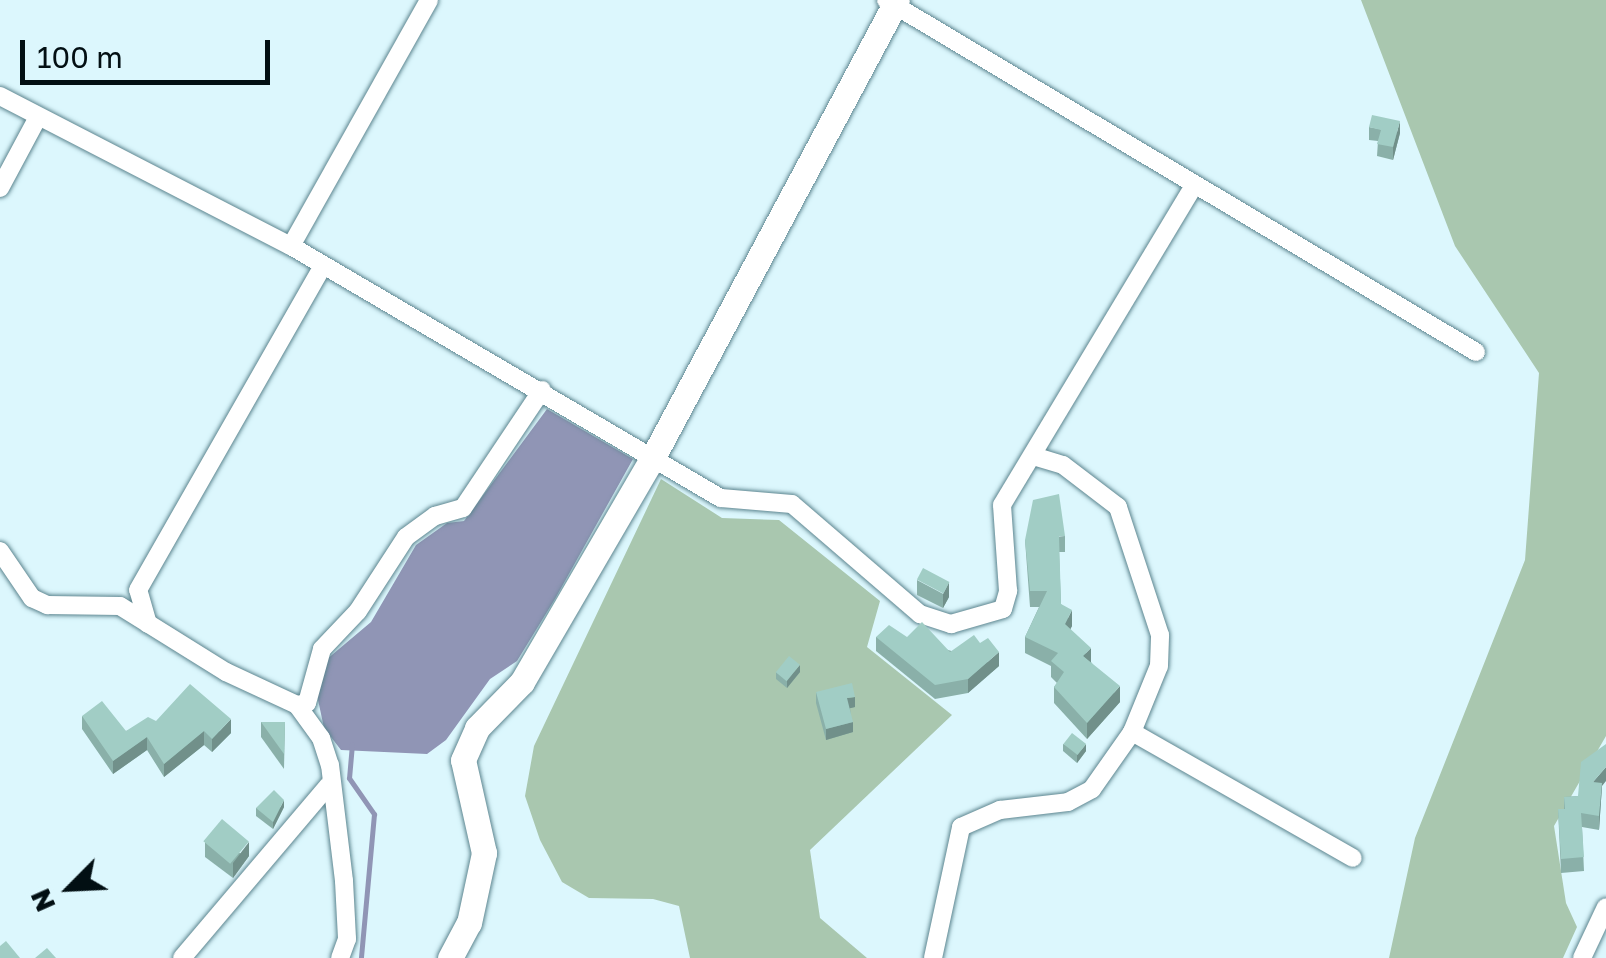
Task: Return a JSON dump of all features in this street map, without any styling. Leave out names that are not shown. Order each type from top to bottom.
[{"type":"street","points":[[291,246],[430,0]]},
{"type":"street","points":[[450,958],[469,923],[484,853],[464,760],[477,728],[522,682],[652,459],[892,2],[1476,352]]},
{"type":"street","points":[[0,96],[291,246],[721,498],[792,504],[920,614],[951,624],[1003,608],[1008,591],[1002,504],[1036,457],[1194,184]]},
{"type":"street","points":[[0,188],[38,118]]},
{"type":"street","points":[[148,624],[138,590],[322,267]]},
{"type":"street","points":[[296,704],[307,702],[322,648],[358,611],[406,537],[435,516],[464,508],[542,390]]},
{"type":"street","points":[[934,958],[961,827],[1000,810],[1068,802],[1092,790],[1132,732],[1150,697],[1160,634],[1133,538],[1118,507],[1063,466],[1036,457]]},
{"type":"street","points":[[0,551],[32,598],[47,605],[120,606],[296,704],[321,738],[344,881],[347,939],[340,958]]},
{"type":"street","points":[[1132,732],[1353,858]]},
{"type":"street","points":[[182,958],[328,786]]},
{"type":"street","points":[[1582,958],[1606,907]]},
{"type":"green space","points":[[1361,0],[1606,0],[1606,736],[1554,826],[1566,903],[1577,927],[1563,958],[1389,958],[1415,838],[1525,560],[1539,373],[1455,246]]},
{"type":"green space","points":[[661,479],[722,518],[779,520],[880,601],[867,647],[952,715],[810,850],[820,918],[867,958],[690,958],[679,906],[653,899],[589,898],[562,882],[540,840],[525,796],[534,746]]},
{"type":"water","points":[[547,409],[633,459],[555,599],[517,661],[490,679],[446,740],[427,754],[341,750],[324,728],[317,695],[320,665],[371,622],[416,545],[447,523],[464,521]]},
{"type":"building","points":[[1372,115],[1400,121],[1393,147],[1377,144],[1381,130],[1369,127]]},
{"type":"building","points":[[1059,494],[1065,536],[1059,536],[1061,604],[1072,610],[1065,624],[1091,648],[1083,656],[1120,686],[1087,723],[1054,687],[1064,672],[1051,661],[1058,653],[1025,637],[1047,591],[1030,591],[1025,540],[1033,500]]},
{"type":"building","points":[[923,568],[949,582],[943,594],[917,579]]},
{"type":"building","points":[[922,622],[950,652],[974,635],[980,643],[988,638],[999,652],[968,679],[935,685],[876,637],[889,625],[907,637]]},
{"type":"building","points":[[789,656],[800,665],[787,681],[776,672]]},
{"type":"building","points":[[852,683],[855,697],[847,698],[853,722],[826,729],[816,692]]},
{"type":"building","points":[[190,684],[231,719],[212,739],[204,731],[164,764],[147,737],[113,761],[82,716],[102,701],[126,731],[148,717],[156,721]]},
{"type":"building","points":[[261,722],[285,722],[284,754]]},
{"type":"building","points":[[1072,733],[1086,744],[1078,755],[1063,744]]},
{"type":"building","points":[[1606,744],[1606,767],[1593,782],[1602,783],[1599,816],[1581,813],[1584,857],[1561,859],[1558,809],[1565,809],[1564,797],[1578,796],[1581,762]]},
{"type":"building","points":[[274,790],[284,800],[273,822],[256,808]]},
{"type":"building","points":[[222,819],[249,841],[230,864],[203,841]]},
{"type":"building","points":[[6,941],[20,958],[0,958],[0,946]]},
{"type":"building","points":[[47,948],[56,958],[35,958]]},
{"type":"waterway","points":[[352,744],[349,778],[374,814],[361,958]]}]
